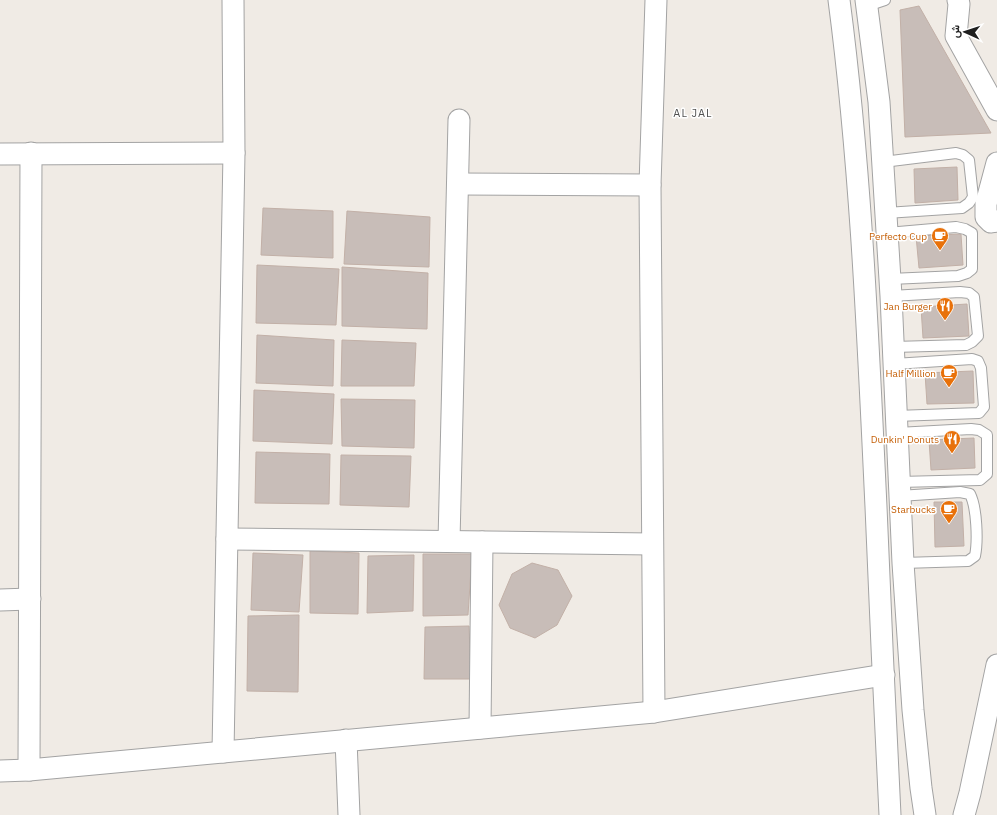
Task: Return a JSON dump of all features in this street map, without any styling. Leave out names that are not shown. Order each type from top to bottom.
[{"type":"street","points":[[223,752],[234,153],[233,0]]},
{"type":"street","points":[[654,712],[650,185],[656,0]]},
{"type":"street","points":[[838,0],[846,53],[869,335],[890,815]]},
{"type":"street","points":[[958,0],[959,4],[956,36],[997,110]]},
{"type":"street","points":[[873,2],[894,356],[903,563],[913,710],[920,788],[925,815]]},
{"type":"street","points":[[449,541],[459,120]]},
{"type":"street","points":[[0,154],[234,153]]},
{"type":"street","points":[[29,770],[31,154]]},
{"type":"street","points":[[997,163],[986,204],[986,217],[991,222],[997,220]]},
{"type":"street","points":[[458,184],[650,185]]},
{"type":"street","points":[[227,539],[652,544]]},
{"type":"street","points":[[480,728],[482,542]]},
{"type":"street","points":[[0,600],[30,599]]},
{"type":"street","points":[[964,815],[997,665]]},
{"type":"street","points":[[0,771],[29,770],[654,712],[884,675]]},
{"type":"street","points":[[346,740],[348,815]]},
{"type":"lane","points":[[883,162],[956,153],[963,155],[969,160],[973,197],[969,203],[962,208],[886,213]]},
{"type":"lane","points":[[887,233],[956,227],[966,229],[972,233],[972,269],[967,274],[890,288]]},
{"type":"lane","points":[[890,288],[969,293],[974,297],[978,336],[966,345],[894,356]]},
{"type":"lane","points":[[894,356],[972,359],[978,361],[981,368],[984,407],[979,413],[896,425]]},
{"type":"lane","points":[[896,425],[971,429],[979,430],[987,436],[987,474],[980,480],[899,489]]},
{"type":"lane","points":[[899,489],[960,492],[970,494],[974,502],[977,546],[975,556],[968,561],[903,563]]},
{"type":"building","points":[[919,6],[991,133],[905,137],[900,10]]},
{"type":"building","points":[[957,167],[958,200],[915,203],[914,169]]},
{"type":"building","points":[[263,208],[333,211],[333,258],[261,255]]},
{"type":"building","points":[[347,211],[430,217],[429,267],[344,264]]},
{"type":"building","name":"Perfecto Cup","points":[[961,234],[963,265],[919,268],[916,236]]},
{"type":"building","points":[[257,265],[339,269],[336,325],[256,323]]},
{"type":"building","points":[[342,267],[428,273],[427,329],[342,326]]},
{"type":"building","name":"Jan Burger","points":[[967,304],[969,336],[923,338],[921,307]]},
{"type":"building","points":[[257,335],[334,340],[333,386],[256,383]]},
{"type":"building","points":[[342,340],[416,343],[414,386],[341,386]]},
{"type":"building","name":"Half Million","points":[[973,371],[974,403],[927,404],[925,373]]},
{"type":"building","points":[[254,390],[334,394],[332,444],[253,441]]},
{"type":"building","points":[[341,399],[415,400],[414,448],[342,446]]},
{"type":"building","name":"Dunkin' Donuts","points":[[974,438],[975,468],[931,470],[929,440]]},
{"type":"building","points":[[256,452],[330,454],[329,504],[255,503]]},
{"type":"building","points":[[341,455],[411,456],[409,507],[340,505]]},
{"type":"building","name":"Starbucks","points":[[934,502],[962,502],[964,546],[935,547]]},
{"type":"building","points":[[310,551],[359,553],[358,614],[310,613]]},
{"type":"building","points":[[253,553],[303,555],[299,612],[251,610]]},
{"type":"building","points":[[423,554],[472,554],[468,615],[423,616]]},
{"type":"building","points":[[414,555],[413,611],[367,613],[368,556]]},
{"type":"building","points":[[532,563],[558,570],[572,596],[557,625],[535,638],[510,628],[499,605],[512,574]]},
{"type":"building","points":[[299,615],[298,692],[247,691],[248,616]]},
{"type":"building","points":[[469,626],[471,679],[424,679],[425,627]]},
{"type":"place","name":"Perfecto Cup","points":[[940,251]]},
{"type":"place","name":"Jan Burger","points":[[945,321]]},
{"type":"place","name":"Half Million","points":[[949,388]]},
{"type":"place","name":"Dunkin' Donuts","points":[[952,454]]},
{"type":"place","name":"Starbucks","points":[[949,524]]},
{"type":"district","name":"AL JAL","points":[[693,113]]}]
